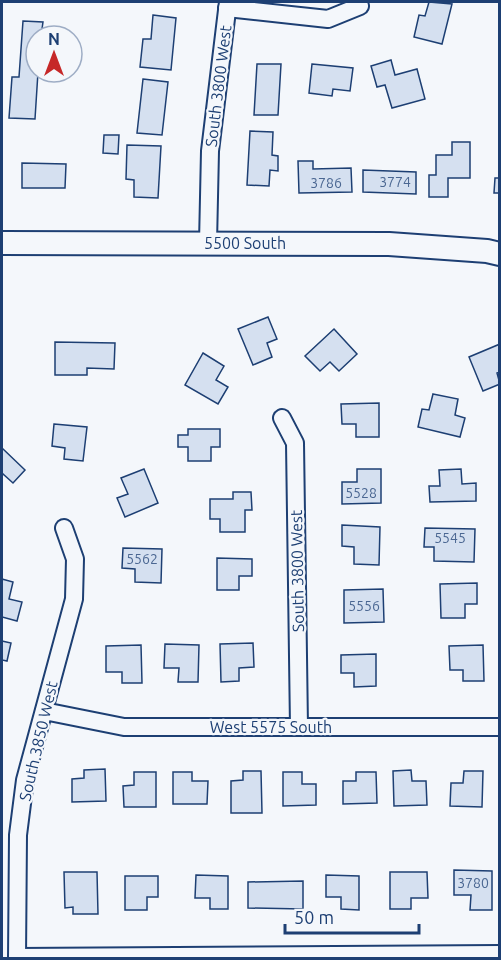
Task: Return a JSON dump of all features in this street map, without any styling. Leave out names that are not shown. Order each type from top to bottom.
[{"type":"main road","name":"5500 South","points":[[2,243],[389,244],[493,252]]},
{"type":"street","points":[[228,5],[328,19],[360,6]]},
{"type":"street","name":"South 3800 West","points":[[208,243],[210,151],[228,5]]},
{"type":"street","name":"South 3800 West","points":[[282,418],[295,443],[299,727]]},
{"type":"street","name":"South 3850 West","points":[[17,958],[18,835],[25,780],[74,599],[75,559],[64,528]]},
{"type":"street","name":"West 5575 South","points":[[44,711],[124,727],[500,727]]},
{"type":"street","points":[[17,958],[500,954]]},
{"type":"building","points":[[429,2],[452,4],[442,44],[414,37],[419,15],[425,16]]},
{"type":"building","points":[[153,15],[176,18],[171,70],[140,67],[143,39],[151,39]]},
{"type":"building","points":[[23,21],[43,22],[43,24],[24,24],[24,84],[37,84],[35,119],[9,118],[12,77],[19,77]]},
{"type":"building","points":[[391,60],[395,75],[417,69],[425,99],[392,108],[385,85],[377,87],[371,66]]},
{"type":"building","points":[[257,64],[281,64],[278,115],[254,115]]},
{"type":"building","points":[[312,64],[353,68],[350,91],[333,89],[332,96],[309,93]]},
{"type":"building","points":[[143,79],[168,82],[162,135],[137,133]]},
{"type":"building","points":[[250,131],[273,132],[272,155],[278,156],[278,171],[270,170],[269,186],[247,185]]},
{"type":"building","points":[[104,135],[119,135],[118,154],[103,153]]},
{"type":"building","points":[[452,142],[470,142],[470,178],[448,178],[448,197],[429,197],[429,175],[436,175],[436,155],[452,155]]},
{"type":"building","points":[[127,145],[161,146],[158,198],[134,197],[134,180],[126,179]]},
{"type":"building","points":[[298,161],[313,161],[313,169],[351,168],[352,192],[299,193]]},
{"type":"building","points":[[22,163],[66,164],[65,188],[22,188]]},
{"type":"building","points":[[363,170],[416,172],[416,194],[363,192]]},
{"type":"building","points":[[495,178],[500,178],[500,193],[494,193]]},
{"type":"building","points":[[268,317],[277,339],[267,343],[272,357],[253,365],[238,329]]},
{"type":"building","points":[[334,329],[357,354],[339,371],[330,362],[320,371],[305,356]]},
{"type":"building","points":[[55,342],[115,343],[114,369],[87,368],[87,375],[55,375]]},
{"type":"building","points":[[500,344],[500,372],[497,373],[500,384],[483,391],[469,357]]},
{"type":"building","points":[[203,353],[224,366],[216,380],[228,387],[218,404],[185,385]]},
{"type":"building","points":[[433,394],[458,399],[455,415],[465,418],[460,437],[418,427],[422,409],[429,410]]},
{"type":"building","points":[[379,403],[379,437],[356,437],[356,424],[342,424],[341,404]]},
{"type":"building","points":[[54,424],[87,427],[83,461],[64,459],[65,448],[52,446]]},
{"type":"building","points":[[188,429],[220,429],[220,447],[211,447],[211,461],[188,461],[188,447],[178,447],[178,435],[188,435]]},
{"type":"building","points":[[2,448],[25,470],[13,483],[3,474],[2,476]]},
{"type":"building","points":[[144,469],[158,503],[125,517],[117,498],[128,494],[121,478]]},
{"type":"building","points":[[357,469],[381,469],[381,503],[342,504],[342,482],[357,482]]},
{"type":"building","points":[[461,469],[462,484],[476,483],[476,501],[430,502],[429,486],[440,486],[439,470]]},
{"type":"building","points":[[233,492],[251,492],[252,510],[245,510],[245,532],[220,532],[220,519],[210,519],[210,499],[233,499]]},
{"type":"building","points":[[342,525],[380,527],[379,565],[354,564],[354,547],[342,546]]},
{"type":"building","points":[[425,528],[475,529],[474,562],[434,561],[434,547],[424,547]]},
{"type":"building","points":[[123,548],[162,549],[161,583],[135,582],[135,569],[122,568]]},
{"type":"building","points":[[217,558],[252,559],[252,576],[239,576],[239,590],[217,590]]},
{"type":"building","points":[[2,579],[13,582],[9,599],[22,602],[17,621],[2,617]]},
{"type":"building","points":[[477,583],[477,604],[465,604],[465,618],[441,618],[440,584]]},
{"type":"building","points":[[383,589],[384,622],[344,623],[344,590]]},
{"type":"building","points":[[2,641],[11,643],[7,661],[2,660]]},
{"type":"building","points":[[253,643],[254,667],[239,668],[239,681],[221,682],[220,644]]},
{"type":"building","points":[[165,644],[199,645],[198,682],[178,682],[179,668],[164,668]]},
{"type":"building","points":[[141,645],[142,683],[122,683],[122,672],[106,672],[106,646]]},
{"type":"building","points":[[483,645],[484,681],[463,681],[463,670],[450,670],[449,646]]},
{"type":"building","points":[[376,654],[376,686],[354,687],[354,673],[341,673],[341,655]]},
{"type":"building","points":[[105,769],[106,801],[72,802],[72,779],[84,778],[84,770]]},
{"type":"building","points":[[411,770],[412,781],[426,781],[427,805],[394,806],[393,771]]},
{"type":"building","points":[[243,771],[261,771],[262,813],[231,813],[231,781],[243,780]]},
{"type":"building","points":[[464,771],[483,771],[482,807],[450,806],[451,783],[463,783]]},
{"type":"building","points":[[134,772],[156,772],[156,807],[124,807],[123,786],[134,785]]},
{"type":"building","points":[[173,772],[192,772],[192,781],[208,781],[207,804],[173,804]]},
{"type":"building","points":[[283,772],[302,772],[302,784],[316,784],[316,805],[283,806]]},
{"type":"building","points":[[356,772],[376,772],[377,803],[343,804],[343,781],[356,781]]},
{"type":"building","points":[[454,870],[492,871],[492,910],[470,910],[471,895],[454,895]]},
{"type":"building","points":[[64,872],[97,872],[98,914],[73,914],[73,907],[65,908]]},
{"type":"building","points":[[390,872],[427,872],[428,898],[411,898],[411,909],[390,909]]},
{"type":"building","points":[[196,875],[228,876],[228,909],[210,909],[210,898],[195,898]]},
{"type":"building","points":[[326,875],[359,876],[359,910],[341,909],[341,897],[326,897]]},
{"type":"building","points":[[125,876],[158,876],[158,897],[147,897],[147,910],[125,910]]},
{"type":"building","points":[[303,881],[303,909],[248,908],[248,882]]}]
